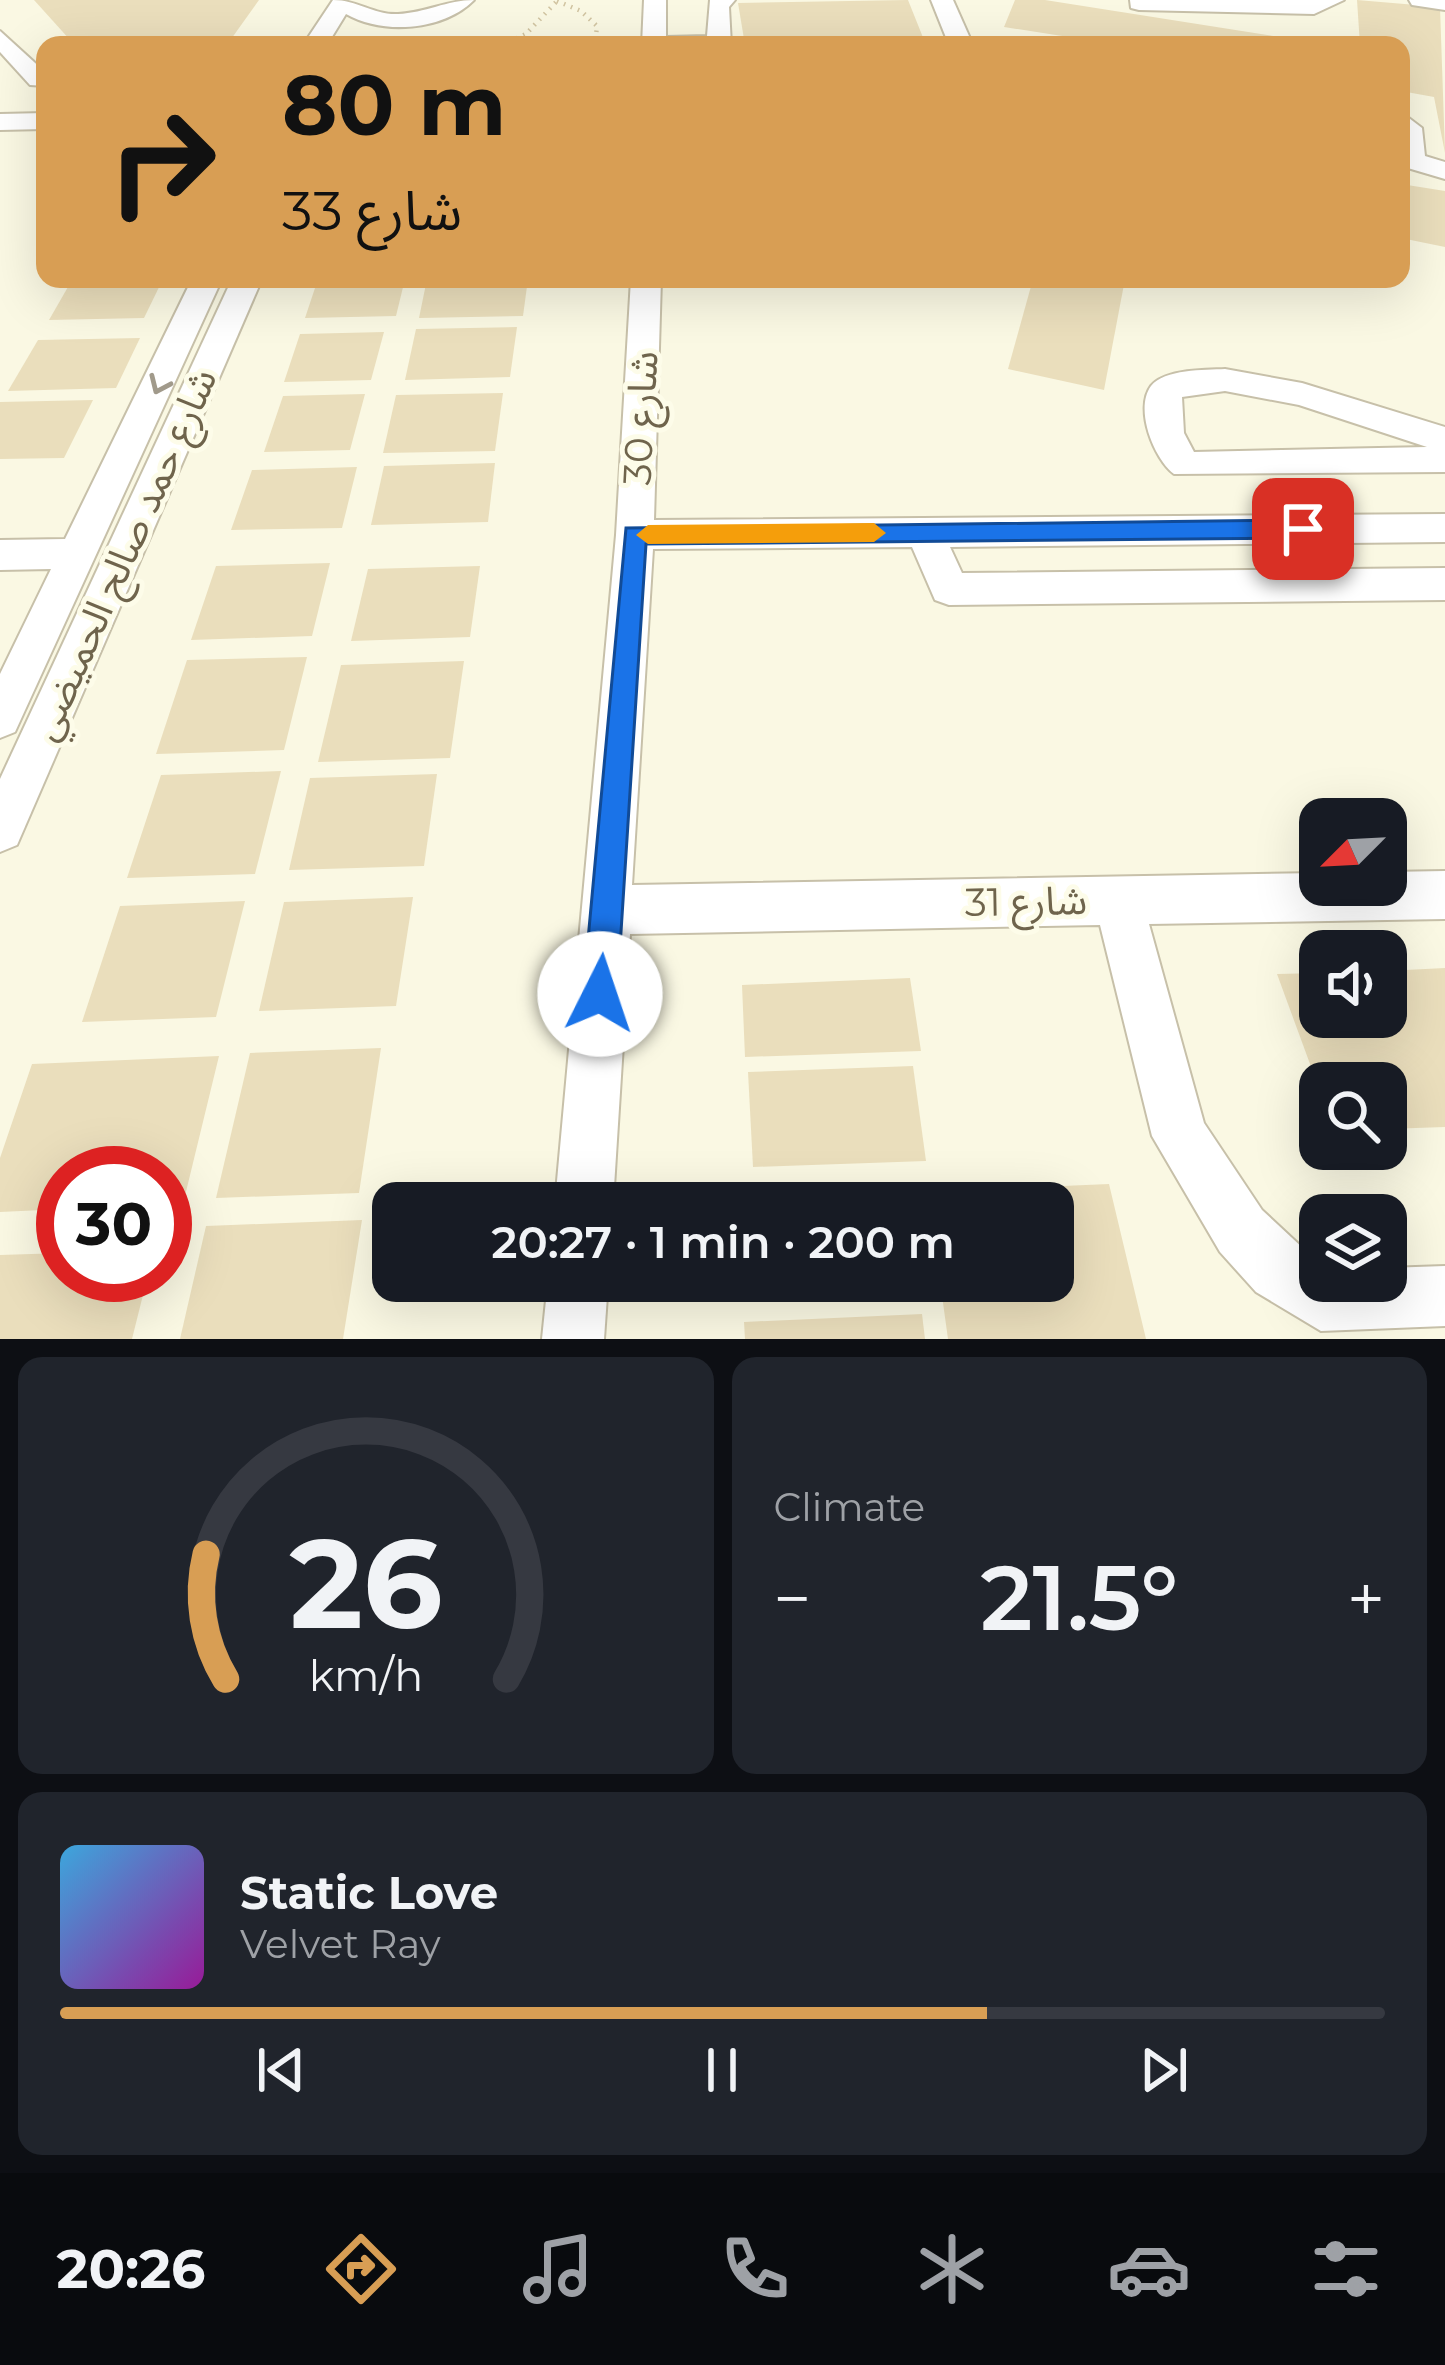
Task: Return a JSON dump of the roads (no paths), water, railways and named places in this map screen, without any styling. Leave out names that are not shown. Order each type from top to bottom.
[{"type":"street","points":[[321,36],[344,0],[370,17],[425,17]]},
{"type":"street","points":[[654,36],[655,0]]},
{"type":"street","points":[[719,36],[718,5],[724,0]]},
{"type":"street","points":[[942,0],[957,36]]},
{"type":"street","points":[[1138,2],[1333,0]]},
{"type":"street","points":[[1420,0],[1445,3]]},
{"type":"street","points":[[376,36],[464,2]]},
{"type":"street","points":[[0,38],[36,74]]},
{"type":"street","points":[[0,83],[36,80]]},
{"type":"street","points":[[0,122],[36,121]]},
{"type":"street","points":[[1410,160],[1445,171]]},
{"type":"street","name":"شارع حمد صالح الحميضي","points":[[0,719],[82,554],[203,288]]},
{"type":"street","name":"شارع حمد صالح الحميضي","points":[[0,830],[243,288]]},
{"type":"street","name":"شارع 30","points":[[586,1182],[634,535],[646,288]]},
{"type":"street","points":[[1445,440],[1236,379],[1193,379],[1165,391],[1168,442],[1176,459],[1187,466],[1445,459]]},
{"type":"street","points":[[634,535],[1445,528]]},
{"type":"street","points":[[925,532],[949,589],[1445,584]]},
{"type":"street","points":[[0,555],[82,554]]},
{"type":"street","name":"شارع 31","points":[[606,910],[1445,895]]},
{"type":"street","points":[[1118,899],[1180,1136],[1241,1231],[1277,1271],[1321,1301],[1445,1296]]},
{"type":"street","points":[[573,1339],[576,1302]]}]
